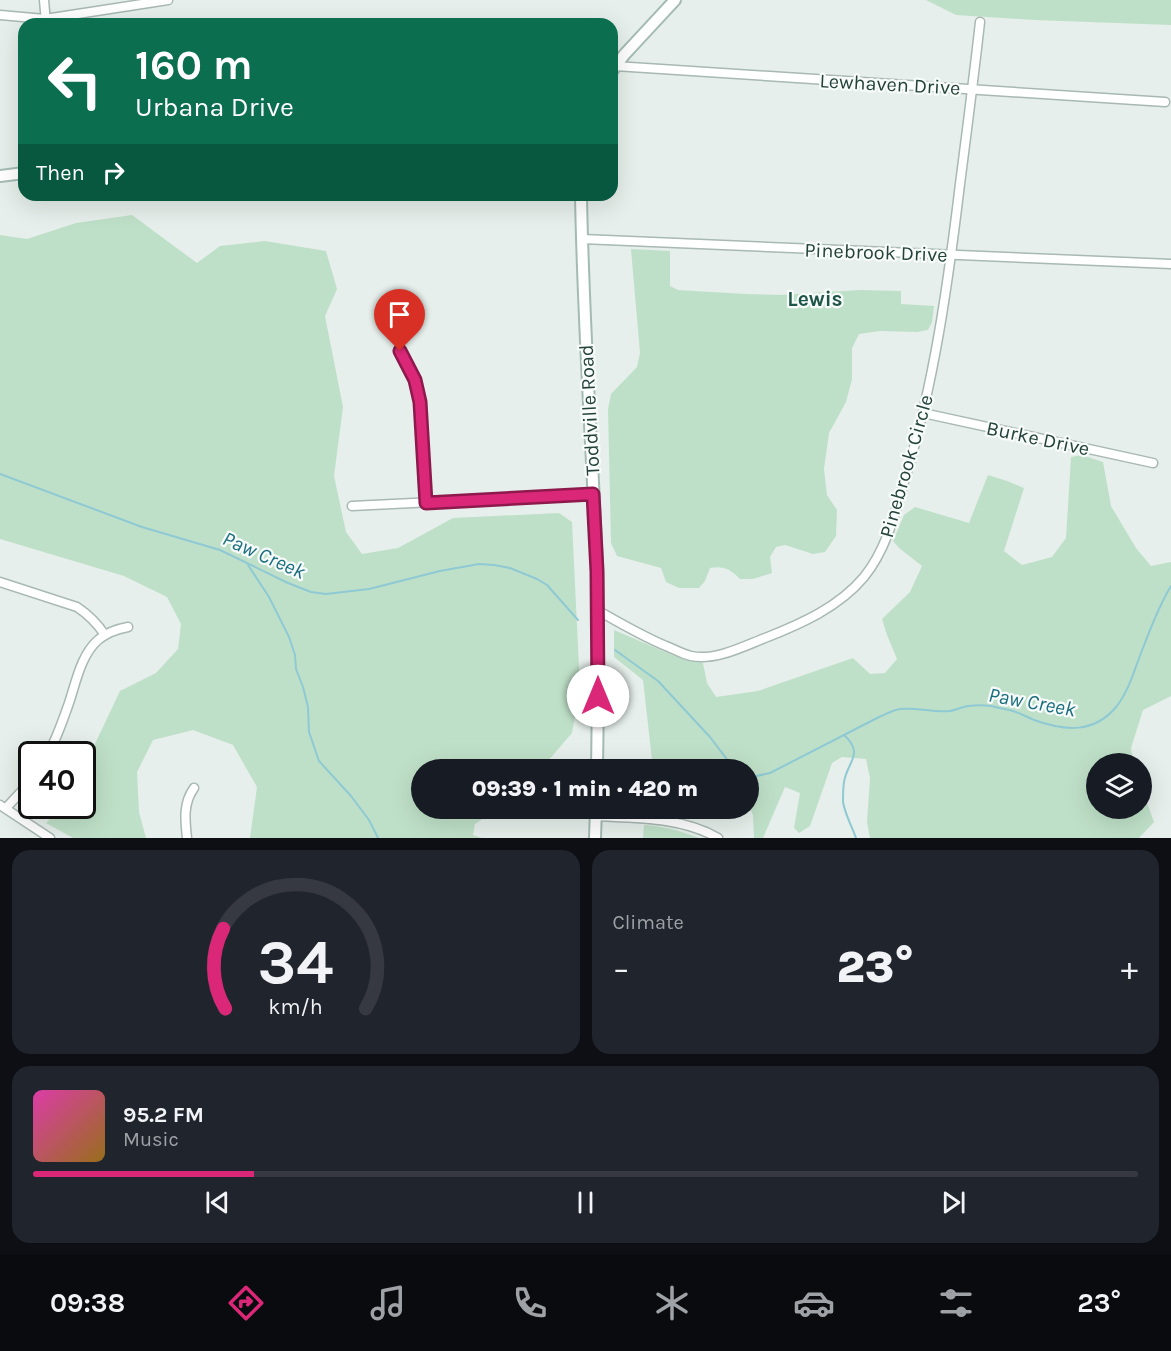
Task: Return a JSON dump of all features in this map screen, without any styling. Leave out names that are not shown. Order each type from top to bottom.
[{"type":"street","points":[[44,0],[45,18]]},
{"type":"street","points":[[67,18],[168,0]]},
{"type":"street","points":[[618,62],[675,0]]},
{"type":"street","points":[[0,15],[19,18]]},
{"type":"street","name":"Pinebrook Circle","points":[[597,610],[683,654],[711,656],[776,634],[825,610],[847,594],[873,564],[891,525],[901,493],[923,413],[937,348],[952,255],[980,22]]},
{"type":"street","name":"Lewhaven Drive","points":[[618,68],[1165,102]]},
{"type":"street","points":[[0,176],[18,174]]},
{"type":"street","name":"Toddville Road","points":[[581,201],[597,610],[597,759]]},
{"type":"street","name":"Pinebrook Drive","points":[[582,239],[1171,264]]},
{"type":"street","points":[[400,351],[415,380],[420,402],[426,503]]},
{"type":"street","name":"Burke Drive","points":[[923,413],[1153,463]]},
{"type":"street","points":[[352,506],[593,494]]},
{"type":"street","points":[[0,582],[77,607],[97,622],[105,634]]},
{"type":"street","points":[[53,741],[89,650],[105,634],[128,627]]},
{"type":"street","points":[[187,838],[185,810],[188,795],[194,788]]},
{"type":"street","points":[[18,793],[3,807],[50,838]]},
{"type":"street","points":[[595,838],[596,819]]},
{"type":"street","points":[[648,819],[687,825],[718,838]]},
{"type":"green space","points":[[926,0],[1171,0],[1171,25],[956,15]]},
{"type":"green space","points":[[132,215],[197,263],[220,246],[265,241],[326,251],[337,289],[325,316],[343,407],[334,476],[346,532],[362,554],[398,548],[453,518],[559,513],[572,522],[580,688],[572,733],[550,759],[411,759],[411,819],[482,819],[475,824],[473,835],[482,838],[250,838],[257,787],[233,745],[193,730],[153,740],[137,772],[139,812],[146,838],[73,838],[46,823],[50,819],[96,819],[96,742],[120,691],[156,673],[178,649],[181,624],[167,597],[124,576],[0,539],[0,235],[27,239],[76,223]]},
{"type":"green space","points":[[631,249],[670,251],[670,286],[678,290],[780,295],[860,290],[901,291],[901,304],[934,306],[932,322],[928,330],[859,334],[852,348],[852,379],[846,402],[829,433],[824,469],[827,495],[837,510],[836,536],[825,552],[813,554],[785,545],[776,547],[770,557],[772,573],[753,579],[740,579],[727,569],[710,568],[705,581],[699,588],[679,588],[666,582],[661,568],[617,556],[611,543],[608,409],[611,394],[637,367],[640,353]]},
{"type":"green space","points":[[1082,455],[1103,462],[1111,506],[1136,548],[1151,566],[1171,562],[1171,696],[1143,710],[1131,748],[1132,753],[1086,753],[1086,819],[1152,819],[1152,816],[1154,822],[1139,838],[870,838],[867,822],[870,778],[866,759],[842,757],[832,763],[810,826],[799,833],[794,828],[800,793],[785,787],[763,838],[754,838],[753,819],[759,819],[759,759],[652,759],[643,680],[614,657],[614,630],[670,654],[703,663],[707,683],[716,697],[758,691],[853,658],[870,674],[885,673],[897,659],[882,619],[910,592],[922,566],[893,541],[904,515],[915,507],[969,523],[988,475],[1024,488],[1004,551],[1022,565],[1052,557],[1066,538],[1071,457]]},
{"type":"green space","points":[[644,825],[672,829],[699,838],[643,838]]},
{"type":"waterway","name":"Paw Creek","points":[[0,474],[142,527],[220,550],[311,592],[326,594],[369,589],[440,571],[479,564],[494,565],[510,568],[547,585],[578,620]]},
{"type":"waterway","points":[[248,565],[269,597],[289,637],[308,707],[309,732],[319,761],[351,796],[369,820],[378,838]]},
{"type":"waterway","name":"Paw Creek","points":[[759,776],[770,773],[879,717],[900,709],[952,711],[968,706],[985,705],[1013,711],[1046,724],[1068,728],[1079,728],[1099,722],[1117,706],[1125,694],[1154,619],[1171,586]]},
{"type":"waterway","name":"Paw Creek","points":[[615,650],[658,681],[710,737],[727,759]]},
{"type":"waterway","points":[[844,735],[850,742],[854,753],[844,782],[843,802],[856,838]]},
{"type":"district","name":"Lewis","points":[[815,299]]},
{"type":"route","points":[[400,351],[415,380],[420,402],[426,503],[593,494],[597,571],[598,696]]}]
